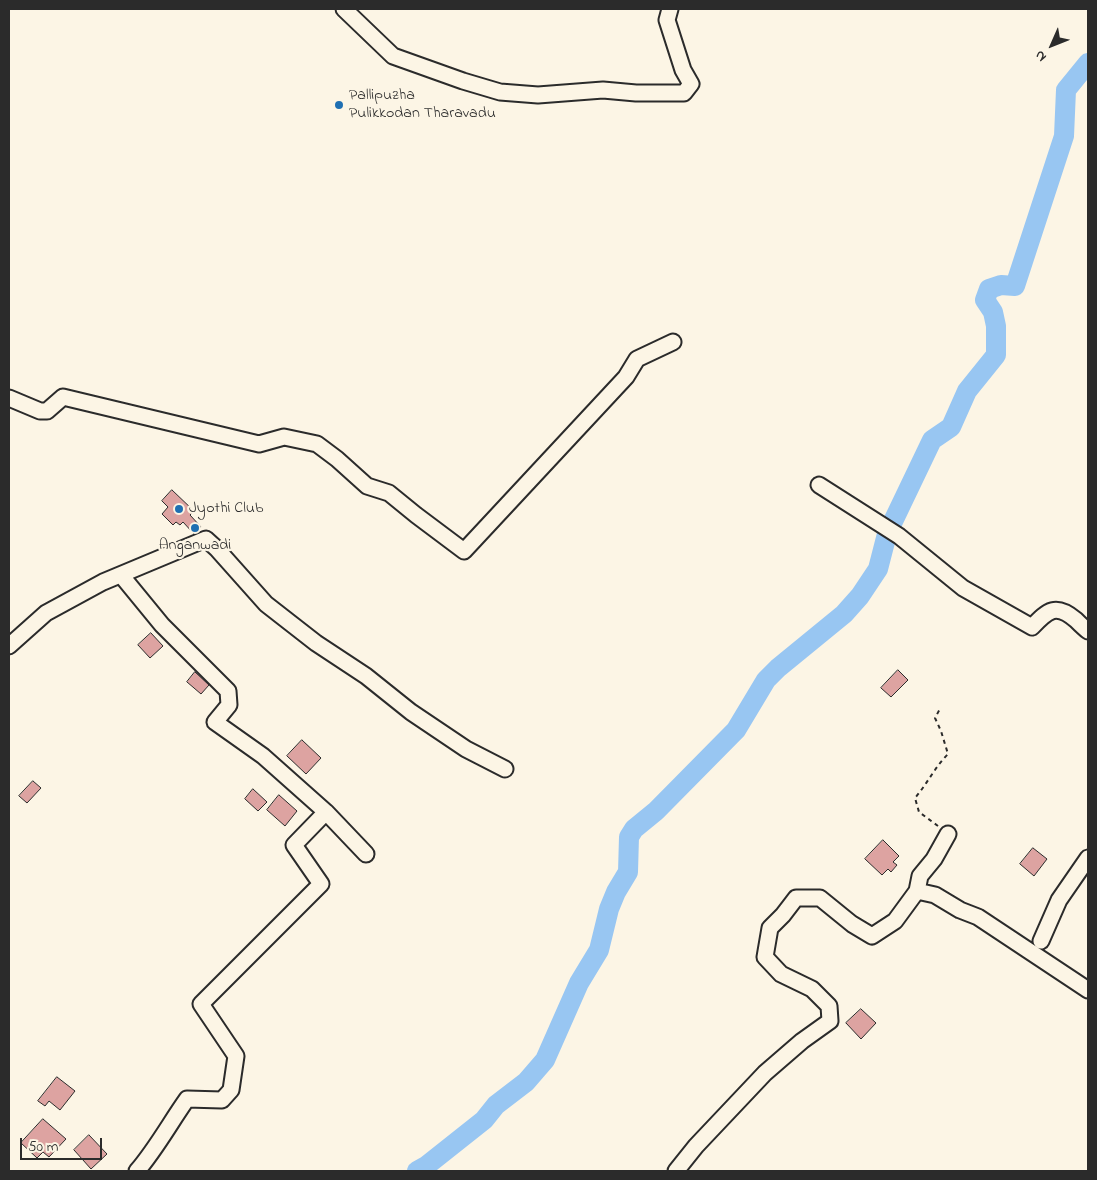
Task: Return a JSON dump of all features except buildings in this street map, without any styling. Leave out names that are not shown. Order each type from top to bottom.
[{"type":"street","points":[[344,9],[393,56],[500,92],[538,95],[603,90],[636,93],[684,93],[691,84],[683,70],[667,20],[670,9]]},
{"type":"street","points":[[9,398],[40,411],[47,411],[63,397],[259,444],[284,437],[317,444],[367,486],[389,493],[464,551],[626,378],[637,359],[673,342]]},
{"type":"street","points":[[818,485],[900,536],[963,588],[1032,627],[1050,611],[1060,610],[1088,631]]},
{"type":"street","points":[[9,646],[46,613],[103,582],[206,539],[266,604],[316,643],[366,676],[411,712],[466,749],[505,769]]},
{"type":"street","points":[[121,575],[162,624],[228,691],[229,705],[215,722],[264,756],[326,812],[366,854]]},
{"type":"street","points":[[137,1171],[150,1155],[162,1134],[187,1099],[222,1100],[230,1090],[236,1056],[201,1004],[321,884],[294,845],[326,812]]},
{"type":"street","points":[[676,1171],[696,1146],[765,1073],[802,1040],[830,1021],[829,1006],[812,989],[781,974],[765,957],[770,928],[796,898],[820,898],[852,924],[872,936],[895,922],[917,891],[920,876],[934,859],[948,834]]},
{"type":"street","points":[[1041,941],[1058,900],[1088,858]]},
{"type":"street","points":[[917,891],[935,895],[960,910],[978,917],[1088,990]]},
{"type":"path","points":[[941,707],[934,718],[942,731],[948,754],[940,762],[926,785],[915,798],[920,812],[948,834]]},
{"type":"waterway","points":[[417,1171],[484,1120],[496,1105],[526,1082],[545,1060],[579,983],[599,950],[609,909],[616,892],[628,872],[629,837],[634,829],[656,811],[736,730],[766,680],[844,614],[860,596],[878,569],[887,534],[932,440],[951,427],[967,391],[996,355],[996,326],[993,312],[985,300],[989,289],[1001,285],[1015,286],[1064,136],[1066,90],[1088,63]]},
{"type":"place","name":"Pallipuzha Pulikkodan Tharavadu","points":[[339,105]]},
{"type":"place","name":"Jyothi Club","points":[[179,509]]},
{"type":"place","name":"Anganwadi","points":[[195,528]]}]
